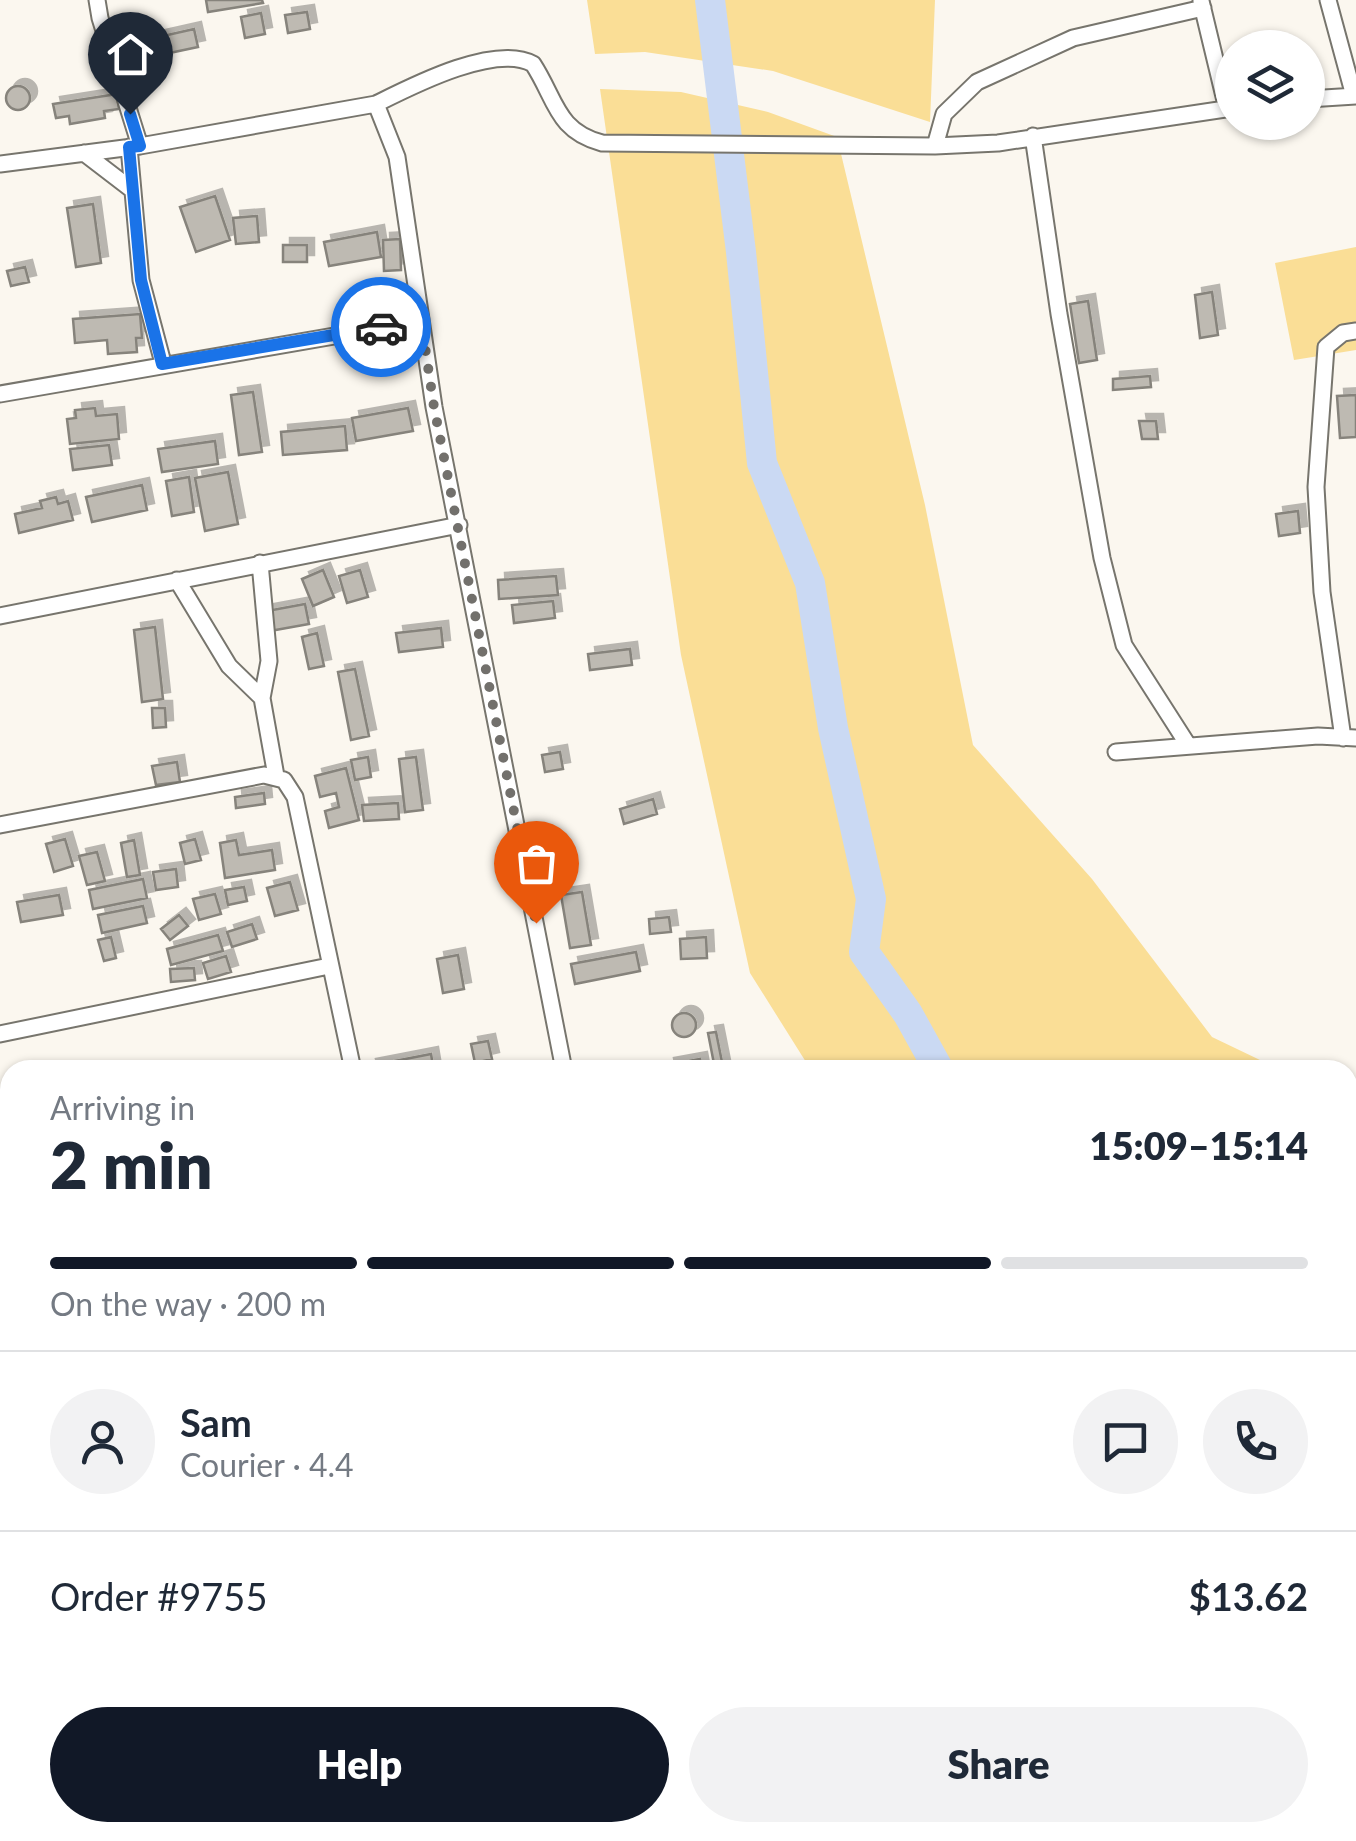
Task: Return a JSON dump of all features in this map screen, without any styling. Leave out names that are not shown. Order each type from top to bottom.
[{"type":"street","points":[[97,0],[134,146],[131,188],[141,280],[162,364]]},
{"type":"street","points":[[1325,98],[1355,96],[1328,0]]},
{"type":"street","points":[[935,146],[944,114],[976,82],[1073,38],[1202,4],[1215,53]]},
{"type":"street","points":[[0,164],[134,146],[376,104],[436,73],[506,58],[525,59],[533,64],[563,123],[585,138],[602,143],[998,143],[1215,111]]},
{"type":"street","points":[[376,104],[398,157],[434,407],[562,1060]]},
{"type":"street","points":[[1032,136],[1102,558],[1124,645],[1188,746]]},
{"type":"street","points":[[84,152],[131,188]]},
{"type":"street","points":[[0,394],[421,320]]},
{"type":"street","points":[[1116,752],[1318,736],[1350,738],[1322,592],[1316,486],[1326,347],[1342,333],[1356,331]]},
{"type":"street","points":[[0,616],[460,525]]},
{"type":"street","points":[[260,563],[269,662],[262,698],[276,776]]},
{"type":"street","points":[[177,580],[228,666],[262,698]]},
{"type":"street","points":[[0,826],[264,775],[276,776],[290,787],[295,797],[351,1060]]},
{"type":"street","points":[[0,1034],[329,966]]},
{"type":"shaded area","points":[[587,0],[935,0],[930,122],[773,71],[645,52],[595,54]]},
{"type":"shaded area","points":[[600,89],[681,92],[768,112],[837,137],[925,505],[973,745],[1092,879],[1212,1037],[1260,1060],[805,1060],[750,973],[681,655]]},
{"type":"shaded area","points":[[1356,247],[1356,350],[1294,360],[1275,263]]},
{"type":"building","points":[[206,0],[262,0],[263,3],[208,12]]},
{"type":"building","points":[[307,12],[310,29],[288,33],[285,15]]},
{"type":"building","points":[[261,13],[265,34],[245,38],[241,17]]},
{"type":"building","points":[[194,29],[198,47],[127,62],[123,45]]},
{"type":"building","points":[[18,86],[30,98],[18,110],[6,98]]},
{"type":"building","points":[[117,94],[119,109],[104,111],[105,118],[70,124],[69,116],[56,118],[53,104]]},
{"type":"building","points":[[215,196],[230,240],[196,252],[180,207]]},
{"type":"building","points":[[93,204],[101,263],[76,267],[67,208]]},
{"type":"building","points":[[257,216],[259,242],[236,244],[233,218]]},
{"type":"building","points":[[377,232],[381,257],[329,266],[324,242]]},
{"type":"building","points":[[400,239],[401,270],[384,271],[383,240]]},
{"type":"building","points":[[283,245],[307,245],[307,262],[283,262]]},
{"type":"building","points":[[25,267],[29,282],[11,286],[7,271]]},
{"type":"building","points":[[1212,292],[1218,335],[1200,338],[1195,295]]},
{"type":"building","points":[[1088,301],[1097,360],[1079,363],[1070,304]]},
{"type":"building","points":[[140,314],[142,338],[136,338],[137,352],[108,354],[107,340],[75,343],[73,319]]},
{"type":"building","points":[[1150,376],[1151,387],[1113,390],[1113,379]]},
{"type":"building","points":[[253,392],[262,452],[239,455],[231,395]]},
{"type":"building","points":[[1356,395],[1356,437],[1340,438],[1337,396]]},
{"type":"building","points":[[95,408],[96,416],[117,414],[119,439],[70,444],[67,419],[76,418],[75,410]]},
{"type":"building","points":[[408,408],[413,431],[356,441],[352,418]]},
{"type":"building","points":[[1139,421],[1156,421],[1158,439],[1142,439]]},
{"type":"building","points":[[345,426],[347,450],[283,455],[281,432]]},
{"type":"building","points":[[215,441],[218,464],[162,472],[158,449]]},
{"type":"building","points":[[109,445],[112,465],[73,470],[70,449]]},
{"type":"building","points":[[228,472],[238,524],[205,531],[195,478]]},
{"type":"building","points":[[189,477],[194,512],[172,516],[166,481]]},
{"type":"building","points":[[142,485],[147,510],[92,522],[86,497]]},
{"type":"building","points":[[56,497],[58,504],[68,501],[73,520],[19,533],[15,514],[42,508],[40,501]]},
{"type":"building","points":[[1298,511],[1300,533],[1279,536],[1276,514]]},
{"type":"building","points":[[323,570],[334,597],[313,606],[302,579]]},
{"type":"building","points":[[360,570],[368,597],[347,603],[339,576]]},
{"type":"building","points":[[556,576],[558,595],[499,599],[498,580]]},
{"type":"building","points":[[553,601],[555,618],[514,623],[512,605]]},
{"type":"building","points":[[305,604],[309,624],[270,631],[267,611]]},
{"type":"building","points":[[155,627],[163,699],[142,702],[134,630]]},
{"type":"building","points":[[441,628],[443,647],[399,652],[396,633]]},
{"type":"building","points":[[317,633],[324,666],[309,669],[302,637]]},
{"type":"building","points":[[630,649],[632,665],[590,670],[588,654]]},
{"type":"building","points":[[355,669],[369,736],[351,740],[338,672]]},
{"type":"building","points":[[152,708],[165,708],[166,727],[153,728]]},
{"type":"building","points":[[560,752],[563,769],[545,772],[542,755]]},
{"type":"building","points":[[368,757],[371,777],[355,780],[351,760]]},
{"type":"building","points":[[416,757],[423,810],[405,812],[399,759]]},
{"type":"building","points":[[177,762],[180,782],[156,785],[152,766]]},
{"type":"building","points":[[346,768],[359,820],[329,828],[325,811],[339,807],[336,793],[320,797],[315,776]]},
{"type":"building","points":[[264,793],[265,804],[236,808],[235,797]]},
{"type":"building","points":[[653,799],[657,814],[624,824],[620,809]]},
{"type":"building","points":[[398,803],[399,819],[364,821],[362,805]]},
{"type":"building","points":[[65,839],[73,866],[54,872],[46,844]]},
{"type":"building","points":[[195,839],[201,860],[185,864],[180,843]]},
{"type":"building","points":[[134,840],[140,875],[127,877],[121,843]]},
{"type":"building","points":[[236,840],[239,855],[272,850],[275,870],[225,878],[220,843]]},
{"type":"building","points":[[97,852],[105,881],[87,885],[79,856]]},
{"type":"building","points":[[176,869],[178,887],[156,890],[153,872]]},
{"type":"building","points":[[143,879],[147,898],[93,909],[89,890]]},
{"type":"building","points":[[290,882],[298,910],[275,916],[267,888]]},
{"type":"building","points":[[244,887],[247,901],[228,905],[225,890]]},
{"type":"building","points":[[582,892],[591,945],[570,948],[561,895]]},
{"type":"building","points":[[215,894],[221,914],[199,920],[193,899]]},
{"type":"building","points":[[59,895],[63,915],[21,922],[17,902]]},
{"type":"building","points":[[143,906],[147,923],[102,933],[98,915]]},
{"type":"building","points":[[179,915],[188,926],[170,940],[161,929]]},
{"type":"building","points":[[669,917],[671,932],[650,934],[649,919]]},
{"type":"building","points":[[252,924],[257,939],[232,947],[227,932]]},
{"type":"building","points":[[218,935],[223,951],[171,965],[167,949]]},
{"type":"building","points":[[111,937],[116,958],[104,961],[98,940]]},
{"type":"building","points":[[706,937],[707,958],[681,959],[680,939]]},
{"type":"building","points":[[636,952],[640,971],[575,984],[571,964]]},
{"type":"building","points":[[458,955],[464,989],[443,993],[437,959]]},
{"type":"building","points":[[226,956],[231,972],[208,979],[203,963]]},
{"type":"building","points":[[194,968],[195,980],[171,982],[170,969]]},
{"type":"building","points":[[684,1013],[693,1016],[693,1034],[684,1037],[675,1034],[672,1025],[675,1016]]},
{"type":"building","points":[[716,1032],[722,1060],[713,1060],[708,1033]]},
{"type":"building","points":[[488,1041],[492,1059],[474,1060],[471,1044]]},
{"type":"building","points":[[431,1054],[432,1060],[400,1060]]},
{"type":"waterway","points":[[710,0],[762,463],[810,583],[833,728],[871,899],[864,952],[908,1014],[933,1060]]},
{"type":"way so far","points":[[381,327],[421,320],[434,407],[536,923]]},
{"type":"route","points":[[130,114],[140,146],[129,147],[141,280],[162,364],[381,327]]}]
